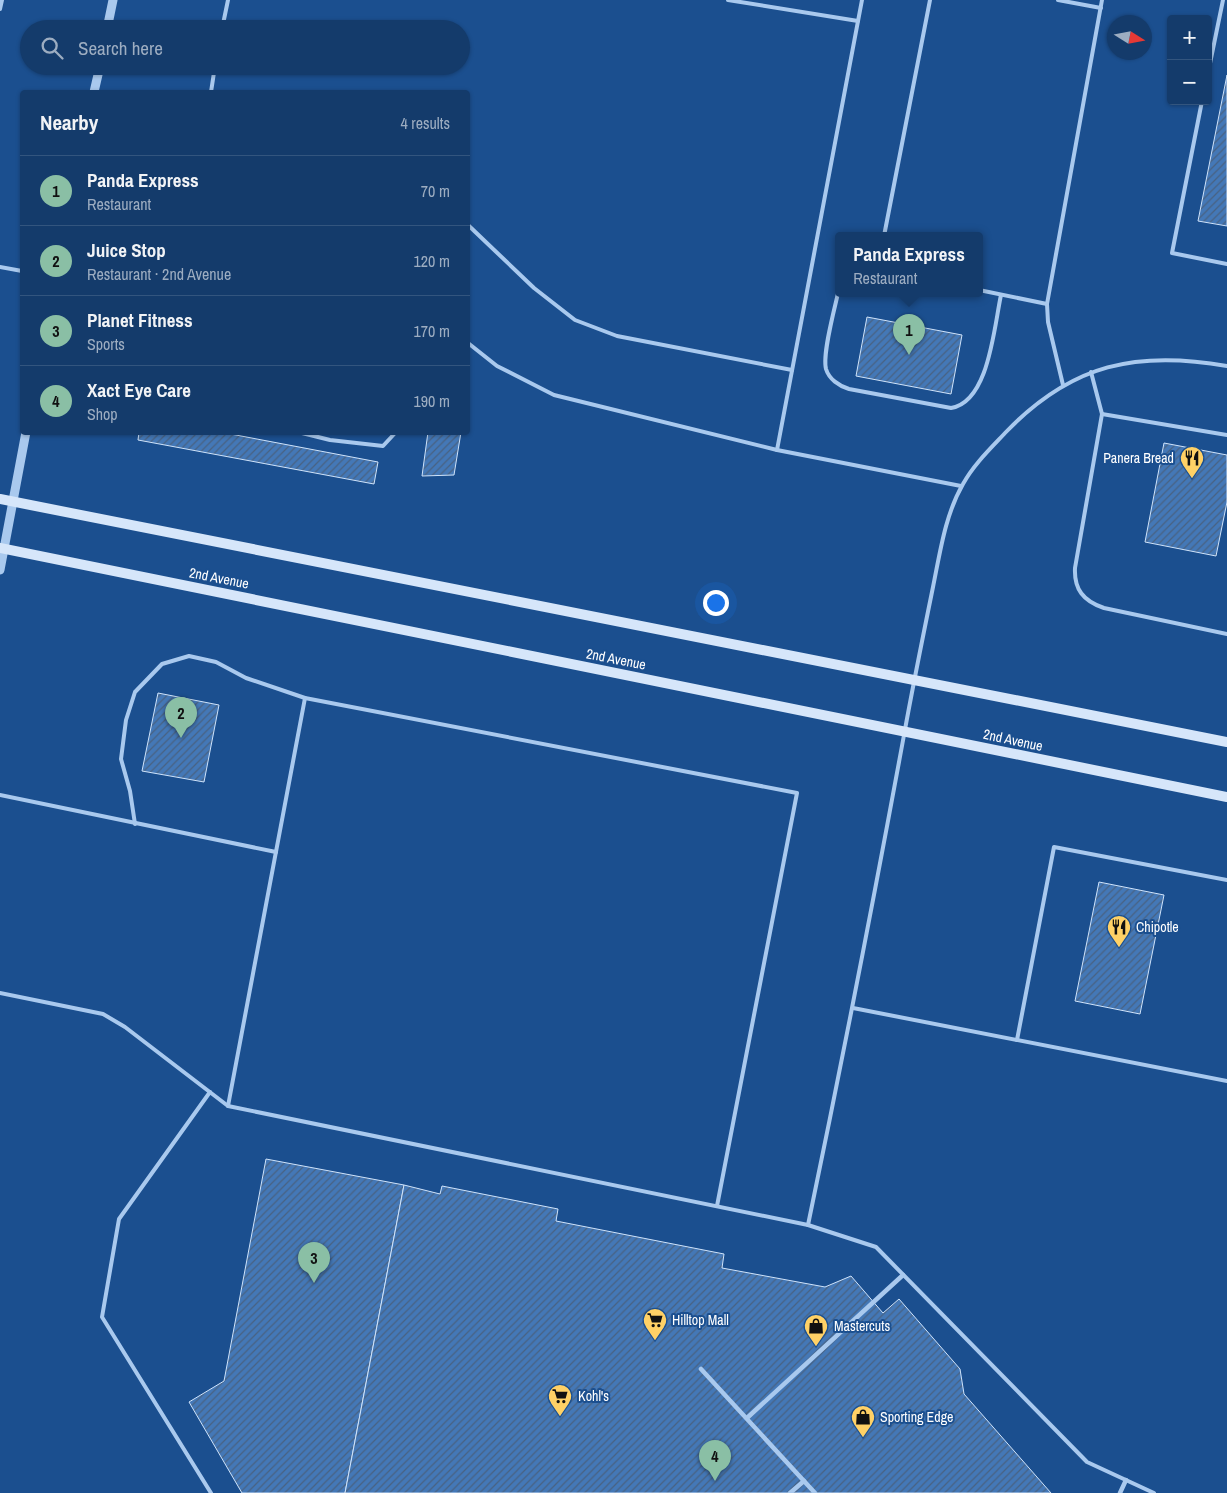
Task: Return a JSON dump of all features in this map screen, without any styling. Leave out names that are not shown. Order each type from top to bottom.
[{"type":"main road","points":[[0,499],[1227,742]]},
{"type":"main road","name":"2nd Avenue","points":[[2,548],[1227,797]]},
{"type":"street","points":[[109,20],[113,0]]},
{"type":"street","points":[[94,90],[98,75]]},
{"type":"street","points":[[0,570],[2,548],[25,435]]},
{"type":"street","points":[[748,1418],[903,1275]]},
{"type":"street","points":[[702,1369],[814,1493]]},
{"type":"street","points":[[1120,1493],[1126,1480]]},
{"type":"street","points":[[790,1493],[804,1481]]},
{"type":"lane","points":[[0,9],[2,0]]},
{"type":"lane","points":[[224,20],[228,0]]},
{"type":"lane","points":[[728,0],[858,22]]},
{"type":"lane","points":[[777,450],[862,0]]},
{"type":"lane","points":[[885,232],[930,0]]},
{"type":"lane","points":[[1058,0],[1101,8]]},
{"type":"lane","points":[[1063,385],[1048,322],[1047,304],[1102,0]]},
{"type":"lane","points":[[1211,60],[1223,0]]},
{"type":"lane","points":[[210,90],[213,75]]},
{"type":"lane","points":[[1201,105],[1172,253],[1227,264]]},
{"type":"lane","points":[[470,228],[534,288],[574,320],[617,336],[792,370]]},
{"type":"lane","points":[[0,267],[20,271]]},
{"type":"lane","points":[[983,291],[1047,304]]},
{"type":"lane","points":[[837,297],[825,357],[826,371],[830,377],[841,386],[849,389],[951,408],[966,403],[981,384],[1001,294]]},
{"type":"lane","points":[[470,345],[497,366],[554,395],[777,450],[961,486]]},
{"type":"lane","points":[[808,1225],[853,1008],[914,680],[943,540],[961,486],[975,466],[1019,419],[1063,385],[1091,372],[1122,364],[1153,360],[1190,360],[1227,366]]},
{"type":"lane","points":[[1091,372],[1102,414],[1075,568],[1078,590],[1094,604],[1104,608],[1227,634]]},
{"type":"lane","points":[[1102,414],[1227,435]]},
{"type":"lane","points":[[310,435],[330,440],[383,446],[393,435]]},
{"type":"lane","points":[[135,824],[130,791],[121,759],[126,720],[135,692],[162,664],[189,656],[216,662],[246,678],[305,698],[797,794],[717,1206]]},
{"type":"lane","points":[[228,1106],[305,698]]},
{"type":"lane","points":[[0,795],[276,852]]},
{"type":"lane","points":[[1016,1040],[1054,847],[1227,880]]},
{"type":"lane","points":[[0,993],[103,1014],[124,1026],[228,1106],[808,1225],[876,1247],[1087,1462],[1154,1493]]},
{"type":"lane","points":[[853,1008],[1227,1081]]},
{"type":"lane","points":[[210,1092],[119,1219],[102,1317],[211,1493]]},
{"type":"building","points":[[1227,75],[1227,226],[1198,221]]},
{"type":"building","points":[[867,317],[962,335],[951,394],[856,376]]},
{"type":"building","points":[[139,435],[236,435],[378,462],[374,484],[138,440]]},
{"type":"building","points":[[428,435],[461,435],[454,475],[422,476]]},
{"type":"building","name":"Panera Bread","points":[[1164,443],[1227,455],[1227,502],[1216,556],[1145,542]]},
{"type":"building","points":[[158,693],[219,705],[204,782],[142,771]]},
{"type":"building","name":"Chipotle","points":[[1099,882],[1164,895],[1140,1014],[1075,1001]]},
{"type":"building","points":[[266,1159],[404,1185],[345,1493],[242,1493],[189,1402],[224,1381]]},
{"type":"building","name":"Hilltop Mall","points":[[404,1185],[440,1194],[442,1186],[558,1209],[556,1221],[724,1254],[722,1268],[825,1287],[851,1276],[883,1313],[899,1299],[960,1369],[964,1394],[1051,1493],[345,1493]]},
{"type":"place","name":"Panda Express","points":[[909,355]]},
{"type":"place","name":"Panera Bread","points":[[1192,479]]},
{"type":"place","name":"Juice Stop","points":[[181,738]]},
{"type":"place","name":"Chipotle","points":[[1119,948]]},
{"type":"place","name":"Planet Fitness","points":[[314,1283]]},
{"type":"place","name":"Hilltop Mall","points":[[655,1341]]},
{"type":"place","name":"Mastercuts","points":[[816,1347]]},
{"type":"place","name":"Kohl's","points":[[560,1417]]},
{"type":"place","name":"Sporting Edge","points":[[863,1438]]},
{"type":"place","name":"Xact Eye Care","points":[[715,1481]]}]
